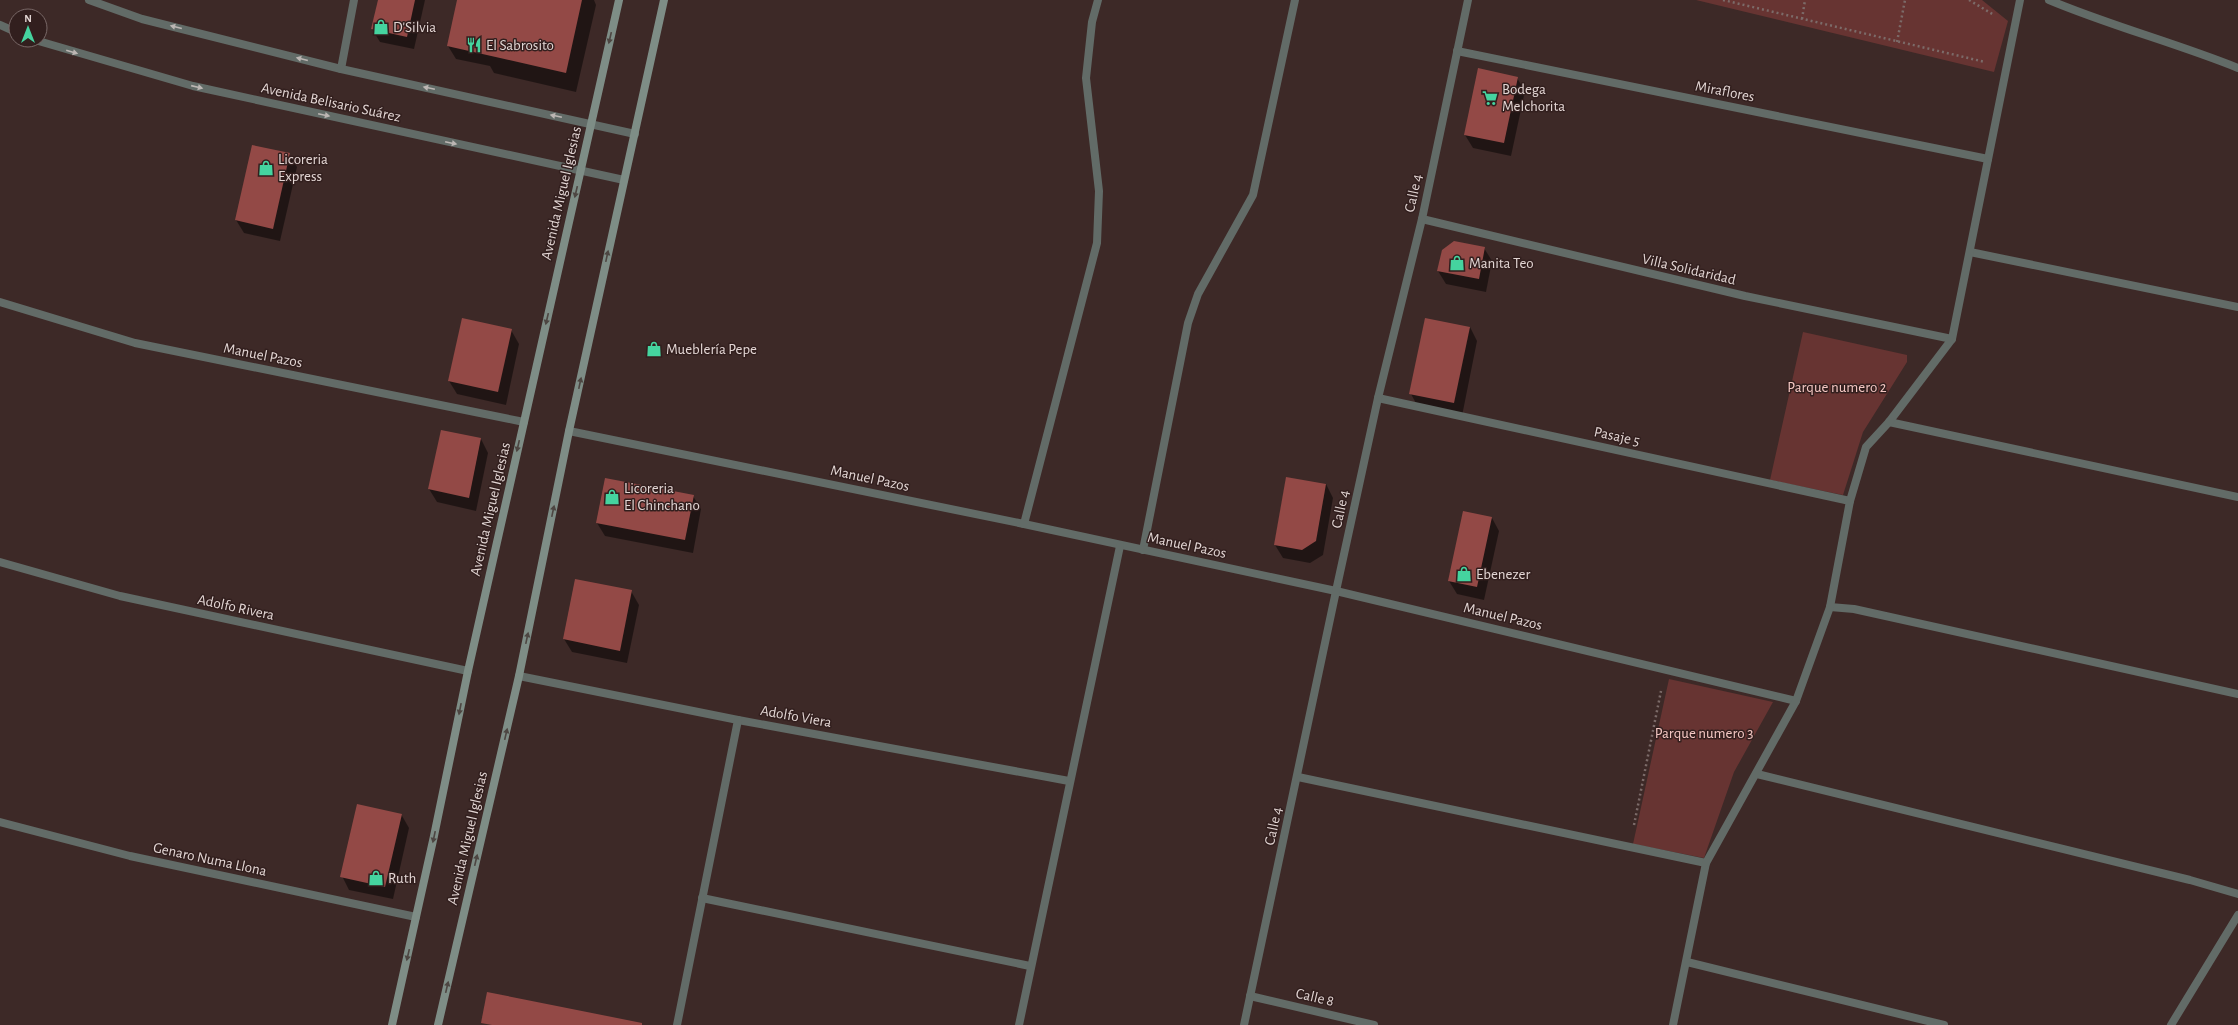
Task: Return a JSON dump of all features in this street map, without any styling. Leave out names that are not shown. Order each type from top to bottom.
[{"type":"main road","name":"Avenida Miguel Iglesias","points":[[392,1025],[468,671],[619,0]]},
{"type":"main road","name":"Avenida Miguel Iglesias","points":[[438,1025],[519,676],[569,431],[664,0]]},
{"type":"street","points":[[89,0],[142,19],[341,69],[635,134]]},
{"type":"street","points":[[341,69],[354,0]]},
{"type":"street","points":[[1024,524],[1097,243],[1099,191],[1086,78],[1092,22],[1098,0]]},
{"type":"street","points":[[1143,550],[1188,323],[1198,294],[1253,195],[1295,0]]},
{"type":"street","name":"Calle 4","points":[[1244,1025],[1378,398],[1422,219],[1468,0]]},
{"type":"street","points":[[1673,1025],[1706,863],[1757,774],[1796,701],[1830,606],[1850,501],[1866,447],[1889,422],[1952,339],[2020,0]]},
{"type":"street","points":[[2049,0],[2089,16],[2188,48],[2238,68]]},
{"type":"street","name":"Avenida Belisario Suárez","points":[[48,44],[193,86],[581,172],[624,180]]},
{"type":"street","name":"Miraflores","points":[[1457,51],[1988,159]]},
{"type":"street","name":"Villa Solidaridad","points":[[1422,219],[1745,296],[1952,339]]},
{"type":"street","points":[[1970,252],[2238,307]]},
{"type":"street","name":"Manuel Pazos","points":[[0,302],[135,343],[524,422]]},
{"type":"street","name":"Pasaje 5","points":[[1378,398],[1850,501]]},
{"type":"street","points":[[1889,422],[2238,497]]},
{"type":"street","name":"Manuel Pazos","points":[[569,431],[1024,524],[1120,546],[1336,591],[1796,701]]},
{"type":"street","points":[[1018,1025],[1120,546]]},
{"type":"street","name":"Adolfo Rivera","points":[[0,562],[120,596],[468,671]]},
{"type":"street","points":[[1830,606],[1854,609],[2238,694]]},
{"type":"street","name":"Adolfo Viera","points":[[519,676],[738,720],[1069,781]]},
{"type":"street","points":[[677,1025],[738,720]]},
{"type":"street","points":[[1757,774],[2190,880],[2238,894]]},
{"type":"street","points":[[1298,777],[1706,863]]},
{"type":"street","name":"Genaro Numa Llona","points":[[0,822],[130,856],[416,917]]},
{"type":"street","points":[[702,898],[1030,966]]},
{"type":"street","points":[[2172,1025],[2238,914]]},
{"type":"street","points":[[1687,962],[1944,1025]]},
{"type":"street","name":"Calle 8","points":[[1250,996],[1374,1025]]},
{"type":"path","points":[[1723,0],[2006,67]]},
{"type":"path","points":[[1802,19],[1805,0]]},
{"type":"path","points":[[1897,42],[1905,0]]},
{"type":"path","points":[[1629,847],[1666,669]]},
{"type":"green space","points":[[1696,0],[1982,0],[2008,21],[1994,72]]},
{"type":"green space","name":"Parque numero 2","points":[[1803,332],[1907,355],[1907,362],[1863,432],[1843,495],[1770,480]]},
{"type":"green space","name":"Parque numero 3","points":[[1669,679],[1773,702],[1734,772],[1704,858],[1633,844]]},
{"type":"building","points":[[378,0],[415,0],[407,37],[371,29]]},
{"type":"building","points":[[457,0],[582,0],[566,73],[447,46]]},
{"type":"building","points":[[1478,68],[1518,77],[1504,143],[1464,135]]},
{"type":"building","points":[[252,145],[290,153],[273,229],[235,220]]},
{"type":"building","points":[[1454,241],[1485,247],[1479,279],[1437,271],[1442,250]]},
{"type":"building","points":[[462,318],[512,329],[498,392],[448,381]]},
{"type":"building","points":[[1425,318],[1470,327],[1454,403],[1409,394]]},
{"type":"building","points":[[441,430],[481,438],[469,498],[428,489]]},
{"type":"building","points":[[1286,477],[1326,484],[1316,541],[1302,550],[1274,545]]},
{"type":"building","points":[[605,478],[694,495],[685,540],[596,523]]},
{"type":"building","points":[[1463,511],[1492,517],[1477,587],[1448,581]]},
{"type":"building","points":[[575,579],[632,590],[620,651],[563,639]]},
{"type":"building","points":[[357,804],[402,814],[385,887],[340,877]]},
{"type":"building","points":[[487,992],[642,1023],[642,1025],[492,1025],[481,1023]]},
{"type":"place","name":"D'Silvia","points":[[381,27]]},
{"type":"place","name":"El Sabrosito","points":[[474,45]]},
{"type":"place","name":"Bodega Melchorita","points":[[1490,98]]},
{"type":"place","name":"Licoreria Express","points":[[266,168]]},
{"type":"place","name":"Manita Teo","points":[[1457,263]]},
{"type":"place","name":"Mueblería Pepe","points":[[654,349]]},
{"type":"place","name":"Licoreria El Chinchano","points":[[612,497]]},
{"type":"place","name":"Ebenezer","points":[[1464,574]]},
{"type":"place","name":"Ruth","points":[[376,878]]}]
